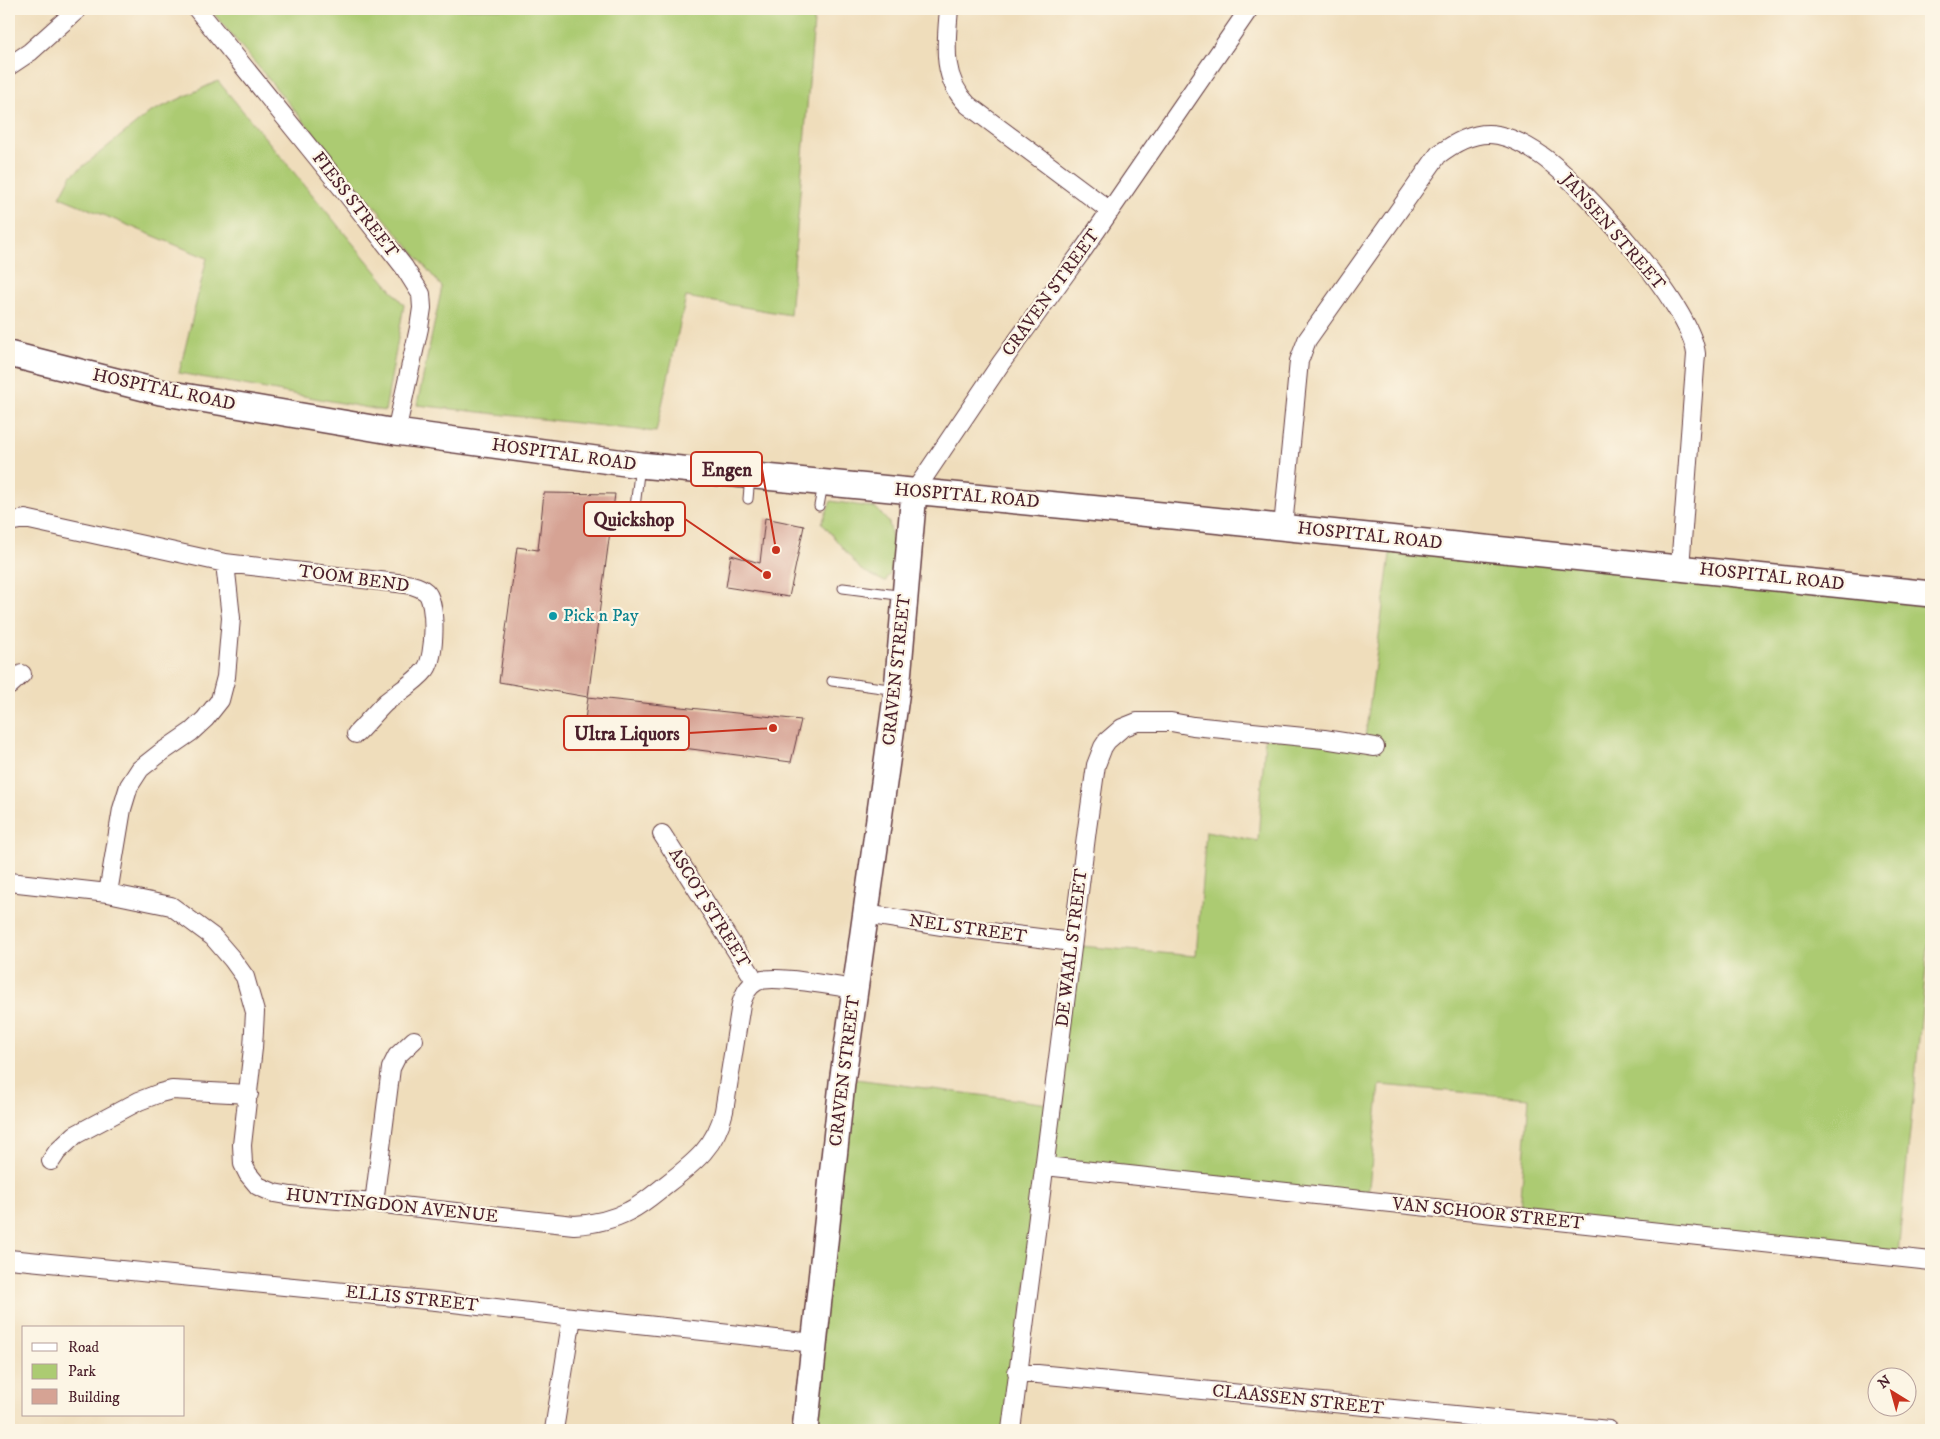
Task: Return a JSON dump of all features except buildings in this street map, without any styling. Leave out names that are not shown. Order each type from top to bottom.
[{"type":"main road","name":"HOSPITAL ROAD","points":[[9,354],[160,392],[396,432],[640,465],[749,488],[821,494],[914,492],[982,497],[1931,594]]},
{"type":"main road","name":"CRAVEN STREET","points":[[805,1430],[842,1083],[897,690],[914,492]]},
{"type":"street","points":[[9,66],[30,52],[78,9]]},
{"type":"street","name":"FIESS STREET","points":[[197,9],[404,267],[420,294],[422,308],[420,328],[396,432]]},
{"type":"street","points":[[949,9],[947,55],[949,74],[959,96],[968,105],[1110,211]]},
{"type":"street","name":"CRAVEN STREET","points":[[914,492],[1001,363],[1110,211],[1249,9]]},
{"type":"street","name":"JANSEN STREET","points":[[1283,527],[1299,360],[1307,340],[1438,155],[1465,138],[1484,134],[1497,134],[1511,139],[1542,156],[1586,196],[1668,294],[1687,327],[1696,354],[1680,568]]},
{"type":"street","points":[[9,522],[25,519],[225,562],[231,618],[226,677],[220,700],[205,719],[191,732],[140,769],[129,786],[122,809],[108,893]]},
{"type":"street","name":"TOOM BEND","points":[[225,562],[397,583],[420,588],[427,593],[432,601],[433,611],[431,656],[427,668],[411,684],[386,703],[356,734]]},
{"type":"street","points":[[9,686],[22,674]]},
{"type":"street","name":"DE WAAL STREET","points":[[1010,1430],[1096,765],[1103,747],[1122,728],[1137,722],[1171,722],[1193,726],[1324,739],[1375,747]]},
{"type":"street","name":"ASCOT STREET","points":[[662,834],[756,982]]},
{"type":"street","name":"HUNTINGDON AVENUE","points":[[9,882],[108,893],[171,906],[213,937],[245,977],[255,1012],[249,1094],[242,1145],[243,1164],[248,1174],[258,1186],[274,1193],[291,1196],[574,1225],[598,1222],[630,1211],[692,1164],[704,1152],[720,1128],[741,1004],[749,988],[756,982]]},
{"type":"street","name":"NEL STREET","points":[[865,914],[942,926],[1072,942]]},
{"type":"street","points":[[756,982],[784,979],[856,990]]},
{"type":"street","points":[[374,1203],[391,1068],[397,1056],[414,1040]]},
{"type":"street","points":[[51,1161],[57,1152],[76,1135],[139,1101],[160,1093],[172,1090],[249,1094]]},
{"type":"street","name":"VAN SCHOOR STREET","points":[[1045,1166],[1931,1261]]},
{"type":"street","name":"ELLIS STREET","points":[[9,1259],[436,1301],[572,1318],[814,1343]]},
{"type":"street","points":[[554,1430],[572,1318]]},
{"type":"street","name":"CLAASSEN STREET","points":[[1018,1372],[1608,1430]]},
{"type":"lane","points":[[635,507],[640,465]]},
{"type":"lane","points":[[843,588],[906,596]]},
{"type":"lane","points":[[832,680],[897,690]]},
{"type":"green space","points":[[210,9],[815,9],[790,315],[686,297],[656,432],[417,405],[442,287]]},
{"type":"green space","points":[[218,81],[404,305],[385,411],[179,373],[207,258],[60,197],[71,176],[149,113]]},
{"type":"green space","points":[[831,501],[876,508],[889,523],[897,562],[885,582],[861,570],[822,523]]},
{"type":"green space","points":[[1392,540],[1931,594],[1931,916],[1897,1264],[1519,1222],[1529,1098],[1380,1085],[1367,1205],[1041,1169],[1008,1430],[797,1430],[840,1077],[1049,1104],[1069,945],[1196,956],[1206,831],[1258,841],[1265,738],[1364,745]]},
{"type":"place","name":"Engen","points":[[776,550]]},
{"type":"place","name":"Quickshop","points":[[767,575]]},
{"type":"place","name":"Pick n Pay","points":[[553,616]]},
{"type":"place","name":"Ultra Liquors","points":[[773,728]]}]
